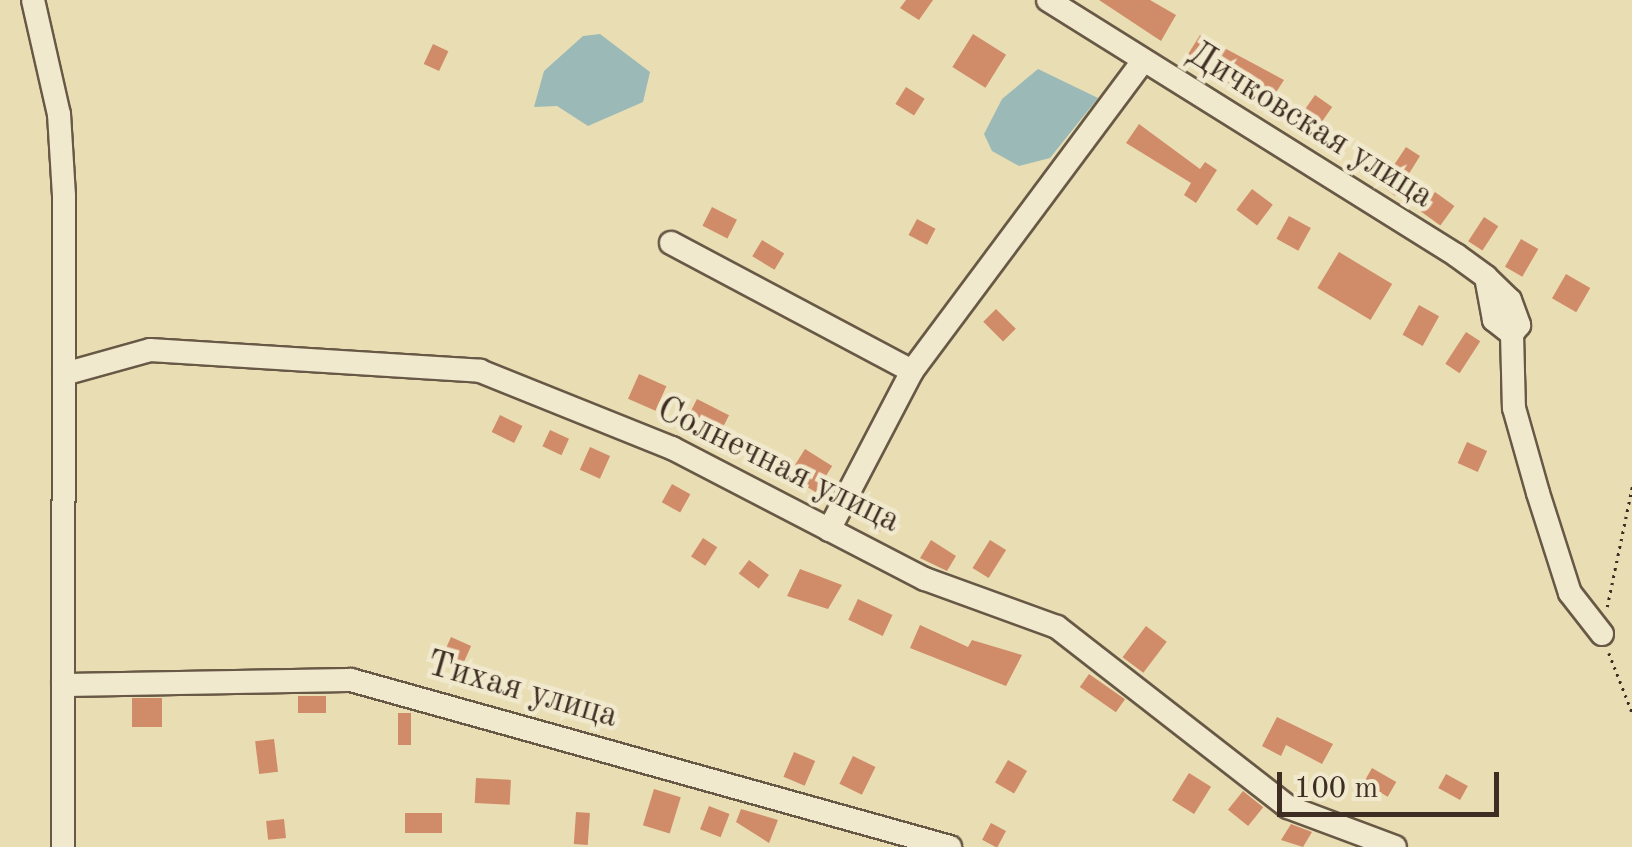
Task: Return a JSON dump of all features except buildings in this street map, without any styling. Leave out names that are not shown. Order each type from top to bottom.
[{"type":"street","points":[[33,0],[59,114],[64,374],[63,847]]},
{"type":"street","name":"Дичковская улица","points":[[1048,0],[1486,277],[1510,300],[1519,326],[1512,334],[1514,408],[1570,592],[1602,634]]},
{"type":"street","points":[[830,530],[912,371],[1143,61]]},
{"type":"street","points":[[672,243],[912,371]]},
{"type":"street","name":"Солнечная улица","points":[[64,374],[150,350],[480,371],[672,448],[830,530],[1057,627],[1288,807],[1394,847]]},
{"type":"street","name":"Тихая улица","points":[[63,685],[351,680],[950,847]]},
{"type":"path","points":[[1632,487],[1602,634],[1632,712]]},
{"type":"water","points":[[600,34],[650,72],[643,102],[588,126],[557,106],[534,107],[544,71],[583,36]]},
{"type":"water","points":[[1038,69],[1098,98],[1050,158],[1019,166],[992,151],[984,134],[1002,99]]}]
